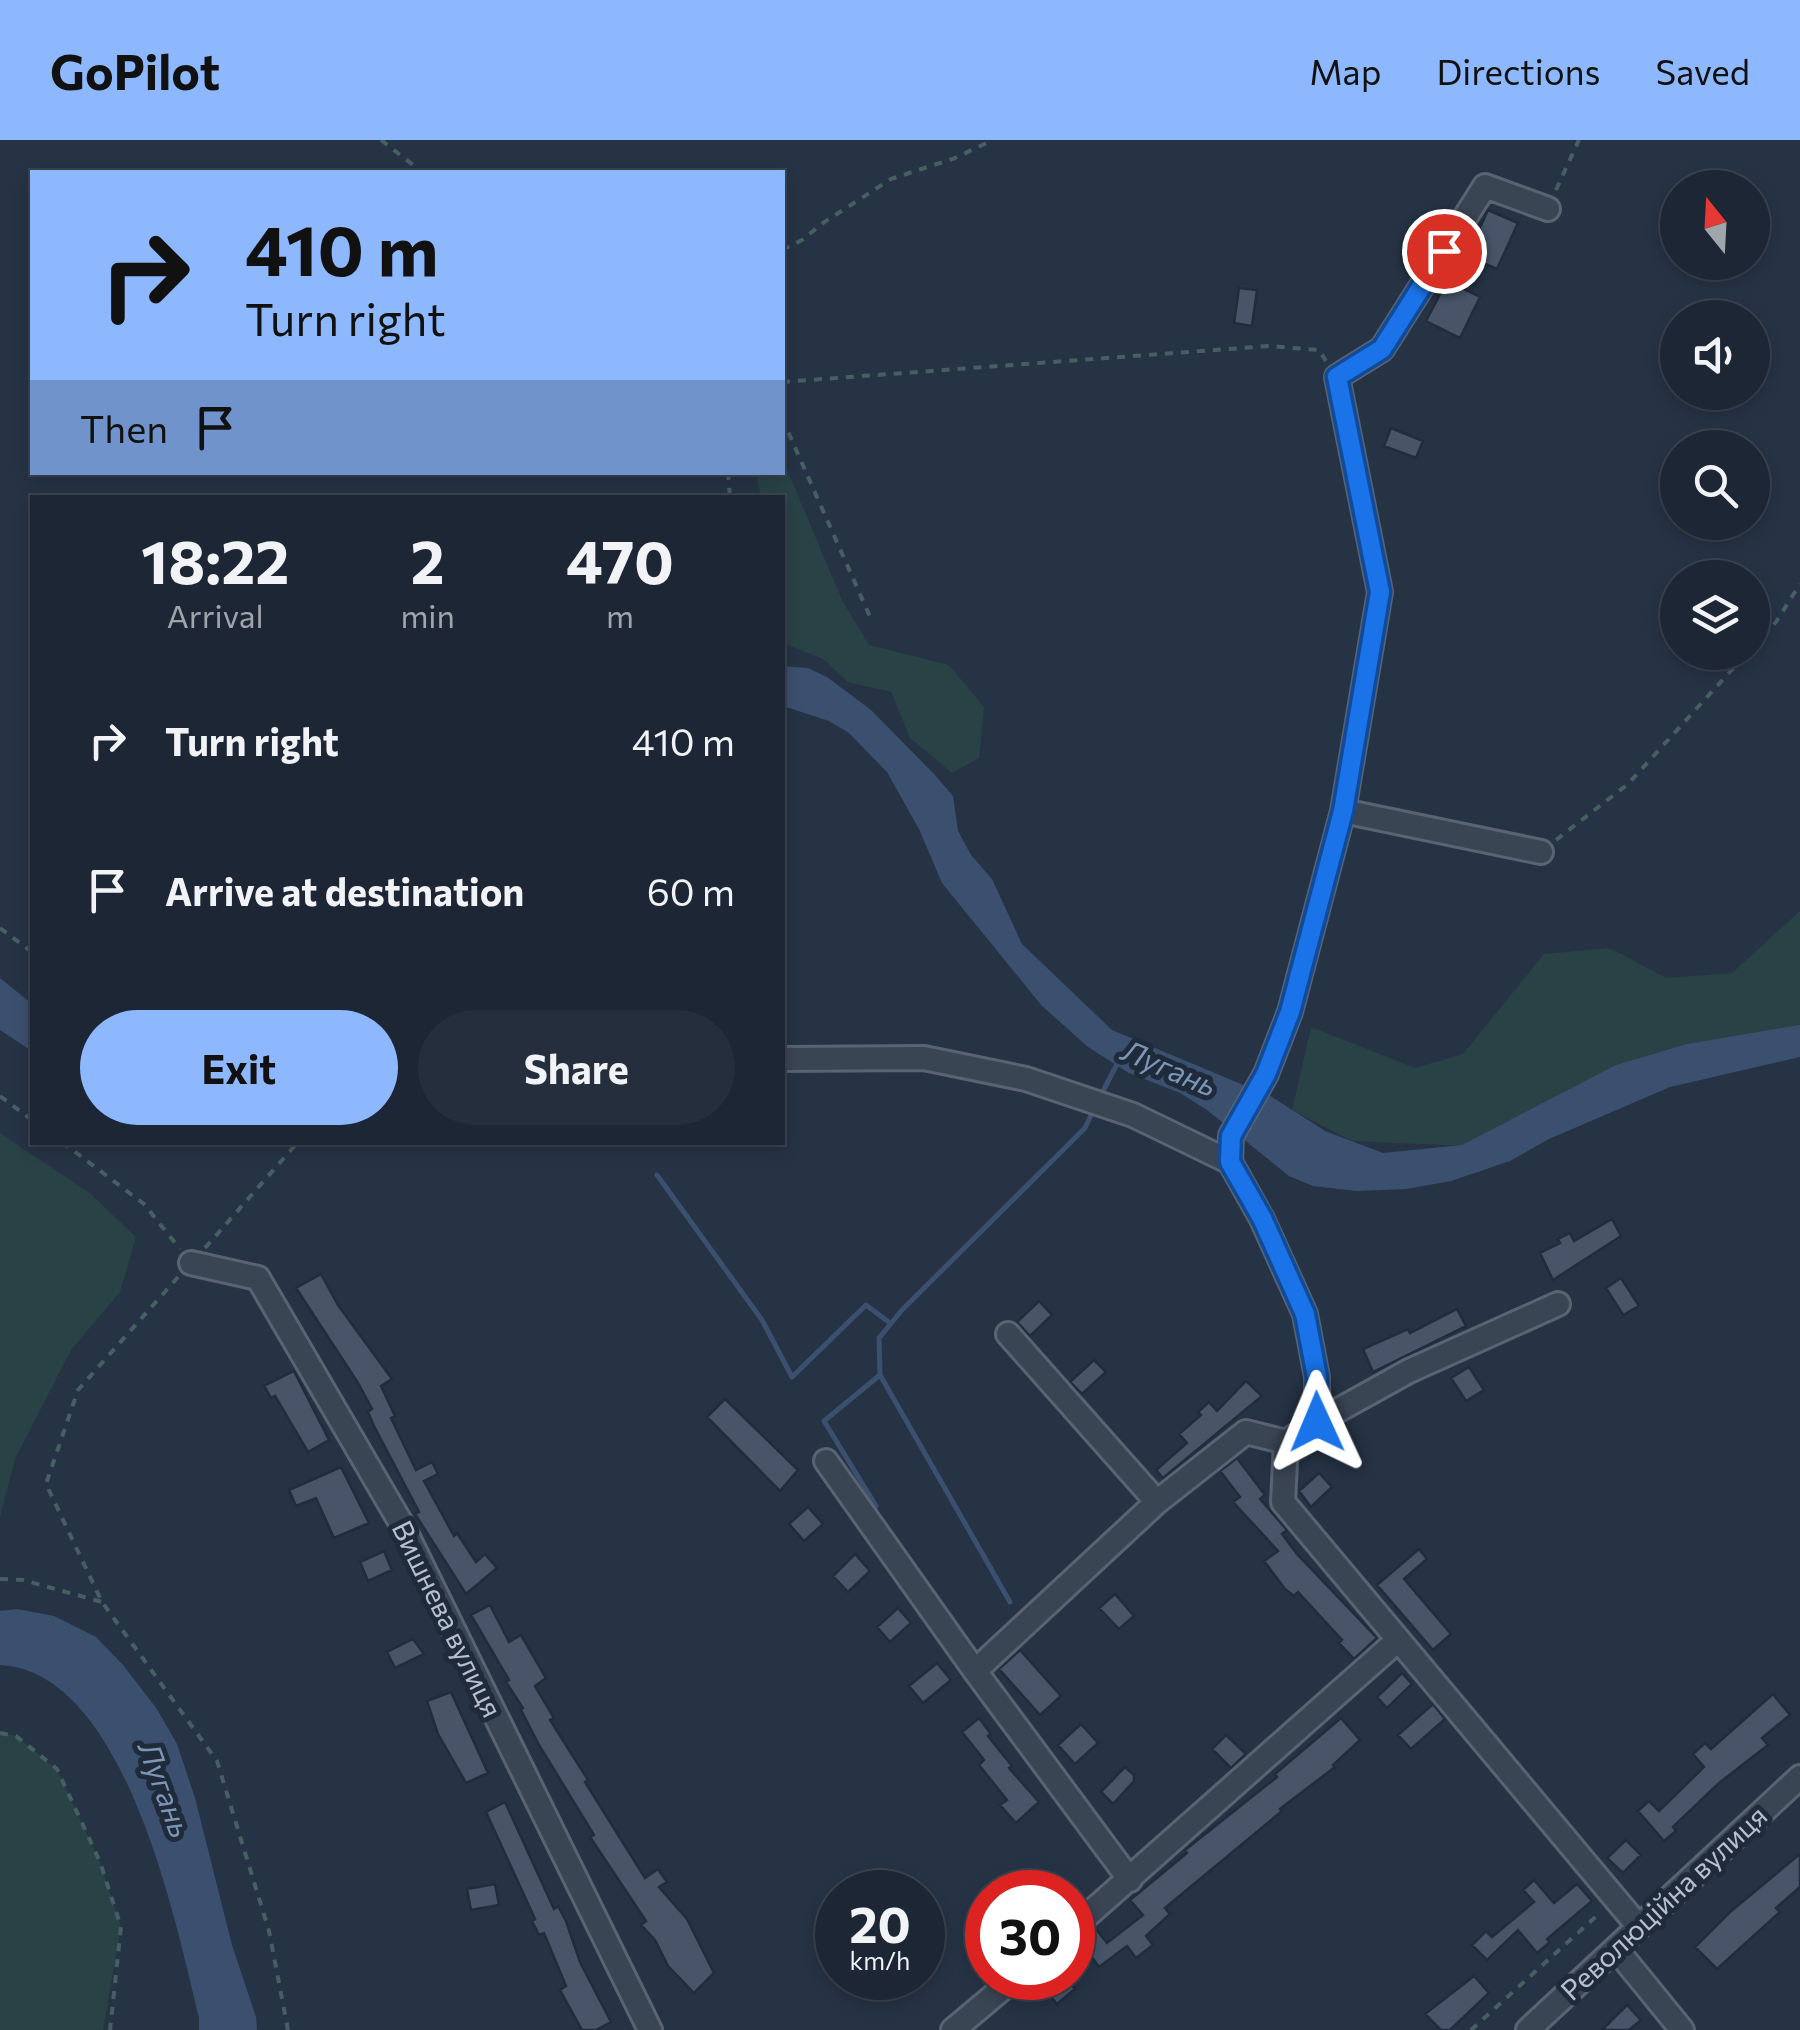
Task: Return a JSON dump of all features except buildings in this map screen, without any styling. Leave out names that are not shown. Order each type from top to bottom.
[{"type":"street","points":[[1317,1422],[1317,1377],[1305,1314],[1262,1218],[1230,1162],[1231,1136],[1266,1074],[1290,1012],[1343,811],[1380,592],[1337,377],[1382,349],[1485,186],[1548,209]]},
{"type":"street","points":[[1343,811],[1541,852]]},
{"type":"street","points":[[785,1059],[924,1058],[1026,1078],[1133,1115],[1230,1162]]},
{"type":"street","name":"Вишнева вулиця","points":[[191,1263],[258,1278],[400,1523],[650,2030]]},
{"type":"street","points":[[975,1671],[1157,1502],[1246,1432],[1286,1442],[1410,1370],[1558,1304]]},
{"type":"street","points":[[1008,1334],[1157,1502]]},
{"type":"street","points":[[1286,1442],[1283,1502],[1639,1927]]},
{"type":"street","points":[[826,1461],[1130,1880]]},
{"type":"street","points":[[1095,1909],[1397,1641]]},
{"type":"street","name":"Революційна вулиця","points":[[1528,2030],[1800,1777]]},
{"type":"street","points":[[1616,1949],[1682,2030]]},
{"type":"street","points":[[953,2030],[989,2000]]},
{"type":"path","points":[[381,140],[419,170]]},
{"type":"path","points":[[785,248],[891,179],[955,158],[993,140]]},
{"type":"path","points":[[1548,209],[1579,140]]},
{"type":"path","points":[[785,382],[1269,346],[1319,350],[1337,377]]},
{"type":"path","points":[[785,425],[871,619]]},
{"type":"path","points":[[1770,628],[1800,584]]},
{"type":"path","points":[[1541,852],[1628,784],[1732,670]]},
{"type":"path","points":[[0,928],[30,950]]},
{"type":"path","points":[[0,1096],[30,1118]]},
{"type":"path","points":[[66,1145],[144,1204],[191,1263]]},
{"type":"path","points":[[288,2030],[268,1931],[217,1762],[102,1602],[46,1484],[78,1390],[295,1145]]},
{"type":"path","points":[[0,1579],[24,1580],[102,1602]]},
{"type":"path","points":[[0,1732],[16,1736],[57,1769],[100,1862],[121,1927],[110,2030]]},
{"type":"path","points":[[1470,2030],[1615,1899]]},
{"type":"green space","points":[[785,465],[842,600],[869,645],[949,665],[984,707],[979,758],[952,773],[910,738],[891,692],[848,682],[823,659],[785,644],[785,495],[761,495],[756,475],[785,475]]},
{"type":"green space","points":[[1800,911],[1800,1026],[1532,1110],[1462,1146],[1352,1141],[1292,1110],[1311,1027],[1415,1068],[1463,1054],[1544,954],[1610,948],[1666,978],[1732,973]]},
{"type":"green space","points":[[0,1133],[91,1194],[136,1237],[120,1292],[71,1350],[15,1459],[0,1517]]},
{"type":"green space","points":[[0,1733],[16,1736],[57,1769],[100,1862],[121,1927],[103,2030],[0,2030]]},
{"type":"water","name":"Лугань","points":[[785,666],[808,668],[827,677],[871,710],[934,774],[953,796],[958,831],[971,855],[992,879],[1022,944],[1112,1030],[1272,1097],[1325,1131],[1383,1153],[1462,1145],[1616,1065],[1687,1044],[1800,1025],[1800,1057],[1670,1087],[1549,1139],[1510,1161],[1451,1181],[1406,1189],[1357,1191],[1313,1186],[1289,1176],[1180,1093],[1129,1073],[1088,1047],[1042,1006],[942,883],[919,829],[887,772],[849,733],[829,721],[785,707]]},
{"type":"water","points":[[0,978],[30,1002],[30,1050],[0,1030]]},
{"type":"water","name":"Лугань","points":[[17,1609],[54,1616],[96,1637],[157,1709],[177,1744],[257,2030],[199,2030],[189,1974],[158,1865],[112,1753],[80,1709],[43,1678],[0,1665],[0,1611]]},
{"type":"waterway","name":"Лугань","points":[[1100,1097],[1118,1062]]},
{"type":"waterway","points":[[1010,1602],[880,1375],[879,1338],[902,1310],[1085,1128],[1093,1111]]},
{"type":"waterway","points":[[657,1175],[762,1320],[792,1377],[866,1305],[890,1323]]},
{"type":"waterway","points":[[876,1506],[824,1421],[880,1375]]},
{"type":"route","points":[[1317,1422],[1317,1377],[1305,1314],[1262,1218],[1230,1162],[1231,1136],[1266,1074],[1290,1012],[1343,811],[1380,592],[1337,377],[1382,349],[1444,251]]}]
